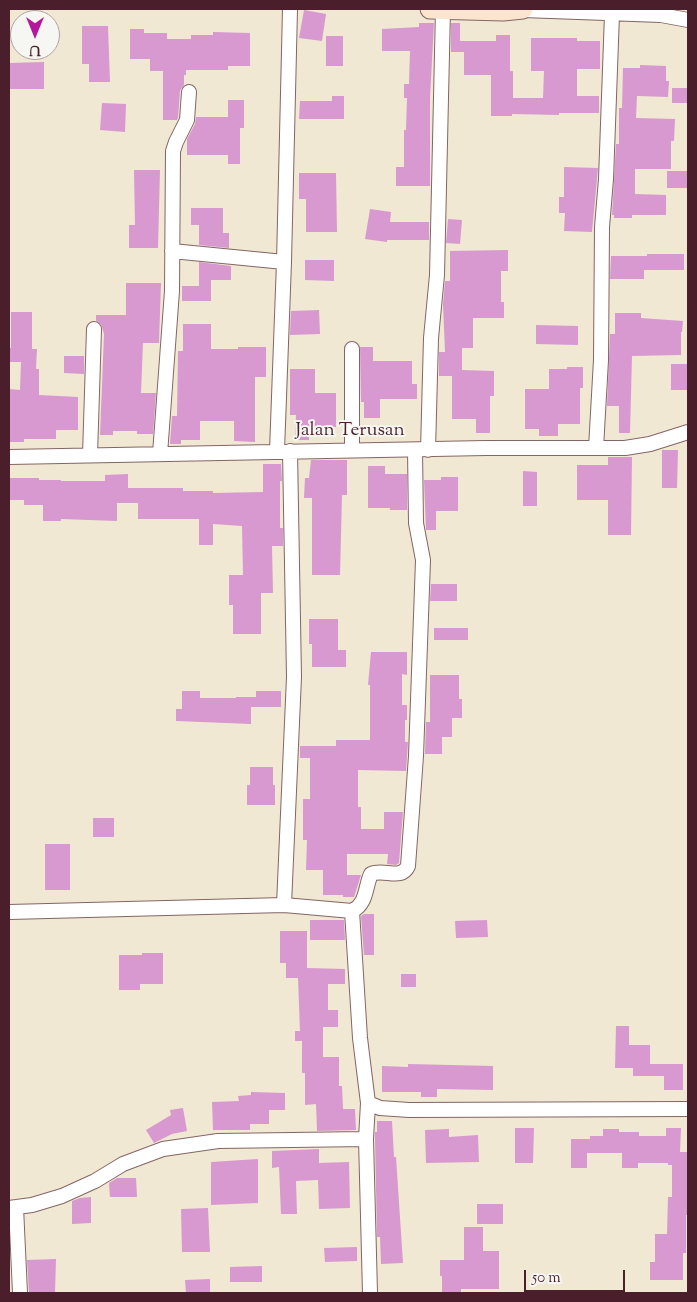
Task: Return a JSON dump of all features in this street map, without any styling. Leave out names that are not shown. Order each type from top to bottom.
[{"type":"street","points":[[284,906],[294,677],[283,451],[284,262],[290,9]]},
{"type":"street","points":[[9,912],[284,906],[352,911],[363,902],[371,874],[375,872],[400,874],[405,872],[408,866],[416,746],[424,560],[416,523],[437,275],[437,9],[523,9],[612,14],[652,12],[688,20]]},
{"type":"street","points":[[596,448],[601,360],[602,227],[606,180],[612,14]]},
{"type":"street","points":[[160,454],[172,291],[173,151],[187,120],[189,92]]},
{"type":"street","points":[[172,252],[284,262]]},
{"type":"street","points":[[90,455],[94,329]]},
{"type":"street","points":[[352,349],[352,450]]},
{"type":"street","name":"Jalan Terusan","points":[[9,457],[486,448],[625,448],[650,444],[688,432]]},
{"type":"street","points":[[352,911],[360,1038],[368,1103],[366,1139],[370,1293]]},
{"type":"street","points":[[368,1103],[380,1108],[409,1110],[688,1109]]},
{"type":"street","points":[[20,1293],[12,1208],[32,1205],[62,1196],[95,1181],[123,1164],[163,1150],[218,1141],[366,1139]]},
{"type":"building","points":[[304,10],[326,14],[322,41],[299,38]]},
{"type":"building","points":[[419,23],[434,23],[430,98],[430,186],[396,186],[396,167],[404,167],[404,130],[406,130],[407,98],[404,98],[404,84],[409,84],[410,51],[382,51],[382,29],[419,27]]},
{"type":"building","points":[[451,23],[460,23],[460,41],[496,41],[496,35],[510,35],[510,71],[513,71],[513,98],[543,98],[544,71],[531,71],[531,38],[577,38],[577,41],[600,41],[600,69],[577,69],[577,96],[599,96],[599,113],[491,116],[491,75],[464,75],[464,52],[451,52]]},
{"type":"building","points":[[82,26],[108,26],[110,82],[89,82],[89,64],[82,64]]},
{"type":"building","points":[[130,29],[144,29],[144,33],[167,33],[167,39],[191,39],[191,35],[213,35],[213,32],[250,33],[250,66],[228,66],[228,70],[186,70],[184,85],[180,91],[178,118],[177,120],[163,120],[163,71],[150,71],[150,59],[130,59]]},
{"type":"building","points":[[326,36],[343,36],[343,66],[326,66]]},
{"type":"building","points":[[44,62],[44,89],[9,89],[9,63]]},
{"type":"building","points":[[640,65],[666,66],[666,81],[669,81],[668,97],[637,96],[636,118],[675,119],[674,141],[671,141],[671,169],[635,169],[635,194],[666,195],[666,215],[632,215],[632,218],[614,218],[614,215],[612,215],[616,144],[619,144],[619,108],[622,108],[623,68],[640,68]]},
{"type":"building","points":[[672,88],[688,88],[688,103],[672,103]]},
{"type":"building","points":[[332,96],[344,96],[344,119],[299,119],[300,101],[332,101]]},
{"type":"building","points":[[228,100],[244,100],[244,128],[240,128],[240,164],[228,164],[228,155],[187,155],[187,139],[195,124],[196,117],[228,117]]},
{"type":"building","points":[[102,103],[126,104],[125,132],[100,130]]},
{"type":"building","points":[[564,167],[598,168],[592,232],[564,231],[565,213],[559,213],[559,197],[564,197]]},
{"type":"building","points":[[134,170],[160,170],[158,248],[129,248],[129,225],[135,225]]},
{"type":"building","points":[[667,171],[688,171],[688,188],[667,188]]},
{"type":"building","points":[[299,173],[336,173],[337,232],[306,232],[306,199],[299,199]]},
{"type":"building","points":[[191,208],[223,208],[223,233],[229,233],[229,248],[199,245],[199,225],[191,225]]},
{"type":"building","points":[[370,209],[391,212],[390,222],[429,222],[429,240],[387,240],[387,242],[365,239]]},
{"type":"building","points":[[448,219],[462,220],[460,244],[446,243]]},
{"type":"building","points":[[508,250],[508,271],[501,271],[501,302],[504,302],[504,318],[473,318],[473,348],[462,348],[462,370],[494,371],[494,396],[490,396],[490,433],[476,433],[476,419],[452,419],[452,376],[439,376],[439,352],[445,352],[443,304],[445,281],[450,281],[450,251]]},
{"type":"building","points":[[647,254],[684,254],[684,270],[644,270],[644,279],[610,279],[611,256],[647,256]]},
{"type":"building","points":[[305,260],[334,260],[334,281],[305,280]]},
{"type":"building","points":[[199,262],[231,266],[231,280],[211,280],[211,301],[182,301],[182,286],[199,286]]},
{"type":"building","points":[[126,283],[161,283],[159,343],[143,343],[141,393],[156,393],[153,434],[137,434],[137,431],[113,431],[113,435],[100,435],[104,334],[101,324],[96,321],[96,315],[126,315]]},
{"type":"building","points":[[319,310],[320,334],[290,335],[291,311]]},
{"type":"building","points":[[11,312],[32,312],[32,349],[37,349],[36,369],[39,369],[39,395],[78,397],[78,430],[56,430],[56,439],[24,439],[24,442],[9,442],[9,389],[20,390],[21,362],[9,362]]},
{"type":"building","points":[[615,313],[641,313],[641,318],[683,321],[681,355],[632,356],[630,433],[619,433],[619,406],[607,406],[610,334],[615,334]]},
{"type":"building","points":[[183,324],[211,324],[211,349],[266,347],[266,377],[255,377],[255,442],[234,441],[234,421],[200,421],[200,440],[181,440],[181,444],[170,444],[172,416],[177,416],[178,351],[183,351]]},
{"type":"building","points":[[536,325],[578,326],[578,345],[536,344]]},
{"type":"building","points":[[360,347],[373,347],[373,361],[412,361],[412,384],[417,384],[417,399],[380,399],[380,418],[364,418],[364,402],[361,402]]},
{"type":"building","points":[[64,356],[84,356],[84,374],[64,373]]},
{"type":"building","points":[[671,364],[688,364],[688,390],[671,390]]},
{"type":"building","points":[[567,367],[583,367],[583,388],[580,388],[580,424],[558,424],[558,436],[539,436],[539,429],[525,429],[525,389],[549,389],[549,369],[567,369]]},
{"type":"building","points":[[290,369],[315,369],[315,393],[336,393],[336,427],[309,427],[309,440],[295,440],[296,415],[290,415]]},
{"type":"building","points":[[662,450],[678,450],[677,488],[662,488]]},
{"type":"building","points":[[608,457],[632,457],[631,535],[608,535],[608,500],[577,500],[577,465],[608,465]]},
{"type":"building","points":[[311,460],[347,460],[347,495],[342,495],[340,575],[312,575],[312,498],[304,498],[305,478],[309,478]]},
{"type":"building","points":[[263,464],[281,464],[280,528],[283,528],[283,546],[272,546],[273,593],[261,593],[261,634],[233,634],[233,605],[229,605],[229,575],[243,575],[242,526],[213,524],[213,545],[199,545],[199,519],[138,519],[138,503],[117,503],[117,521],[61,519],[61,521],[43,521],[43,505],[24,505],[24,500],[9,500],[9,478],[105,481],[105,475],[128,474],[128,488],[183,488],[183,491],[213,491],[213,493],[263,492]]},
{"type":"building","points":[[368,466],[385,466],[385,474],[407,474],[407,510],[368,508]]},
{"type":"building","points":[[523,471],[537,472],[537,506],[523,506]]},
{"type":"building","points":[[441,477],[458,477],[458,511],[436,511],[436,530],[426,530],[424,480],[441,480]]},
{"type":"building","points":[[431,584],[457,584],[457,601],[430,601]]},
{"type":"building","points":[[309,619],[338,619],[338,650],[346,650],[346,667],[312,667],[312,644],[309,644]]},
{"type":"building","points":[[434,628],[468,628],[468,640],[434,640]]},
{"type":"building","points":[[371,652],[407,652],[407,675],[402,674],[402,705],[407,705],[407,720],[405,720],[405,742],[408,742],[406,771],[358,770],[358,807],[361,807],[361,829],[384,829],[384,812],[403,812],[399,863],[396,865],[387,864],[388,854],[347,854],[347,875],[361,875],[354,897],[323,895],[323,870],[306,870],[307,840],[303,840],[303,799],[310,799],[310,758],[300,758],[300,746],[336,746],[336,740],[370,740],[370,685],[368,685]]},
{"type":"building","points":[[430,675],[459,675],[459,699],[462,699],[462,718],[452,718],[452,737],[442,737],[442,754],[425,754],[426,722],[430,722]]},
{"type":"building","points":[[182,691],[200,691],[200,698],[236,698],[256,697],[256,691],[281,691],[281,707],[251,707],[251,724],[176,721],[176,709],[182,709]]},
{"type":"building","points":[[250,767],[273,767],[275,805],[247,805],[247,785],[250,785]]},
{"type":"building","points":[[93,818],[114,818],[114,837],[93,837]]},
{"type":"building","points":[[45,844],[70,844],[70,890],[45,890]]},
{"type":"building","points":[[364,914],[374,914],[374,955],[364,955],[361,916]]},
{"type":"building","points":[[310,920],[344,920],[345,940],[310,940]]},
{"type":"building","points":[[487,920],[488,937],[456,938],[455,921]]},
{"type":"building","points":[[280,931],[307,931],[307,968],[345,969],[345,984],[328,984],[328,1010],[338,1010],[338,1027],[323,1027],[323,1057],[339,1057],[339,1086],[342,1086],[343,1109],[355,1109],[356,1130],[317,1131],[316,1104],[305,1105],[302,1041],[295,1041],[295,1031],[300,1031],[298,978],[286,978],[286,963],[280,963]]},
{"type":"building","points":[[142,953],[163,953],[163,984],[140,984],[140,990],[119,990],[119,955],[142,955]]},
{"type":"building","points":[[401,974],[416,974],[416,987],[401,987]]},
{"type":"building","points":[[616,1026],[629,1026],[629,1045],[650,1045],[650,1064],[683,1064],[683,1090],[664,1090],[664,1076],[633,1076],[633,1068],[615,1068]]},
{"type":"building","points":[[408,1064],[493,1066],[493,1090],[437,1089],[437,1097],[421,1097],[421,1092],[382,1092],[382,1066],[408,1067]]},
{"type":"building","points":[[251,1092],[285,1093],[285,1110],[269,1110],[269,1124],[250,1124],[250,1130],[213,1130],[212,1102],[239,1101],[238,1096],[251,1095]]},
{"type":"building","points":[[183,1108],[187,1131],[172,1134],[154,1143],[146,1130],[171,1115],[170,1110]]},
{"type":"building","points":[[377,1121],[392,1121],[403,1263],[381,1264],[380,1237],[377,1237],[375,1132],[377,1132]]},
{"type":"building","points":[[515,1128],[534,1128],[533,1163],[515,1163]]},
{"type":"building","points":[[666,1128],[681,1128],[680,1152],[688,1152],[688,1215],[686,1215],[686,1253],[683,1253],[683,1280],[650,1280],[650,1262],[655,1262],[655,1234],[667,1234],[668,1197],[672,1197],[672,1165],[668,1165],[668,1163],[638,1163],[638,1168],[622,1168],[622,1153],[587,1153],[587,1168],[571,1168],[571,1139],[590,1139],[590,1136],[603,1136],[603,1129],[619,1129],[619,1132],[639,1132],[639,1136],[666,1136]]},
{"type":"building","points":[[449,1129],[449,1137],[478,1135],[479,1162],[426,1163],[425,1130]]},
{"type":"building","points":[[319,1149],[319,1163],[349,1162],[350,1208],[319,1209],[318,1180],[296,1181],[297,1214],[281,1214],[279,1167],[272,1168],[272,1151]]},
{"type":"building","points":[[258,1159],[258,1203],[211,1205],[211,1162]]},
{"type":"building","points":[[117,1178],[136,1178],[137,1197],[110,1197],[109,1183]]},
{"type":"building","points":[[91,1197],[91,1223],[72,1224],[72,1201]]},
{"type":"building","points":[[477,1204],[503,1204],[503,1224],[477,1224]]},
{"type":"building","points":[[208,1208],[210,1252],[182,1252],[181,1209]]},
{"type":"building","points":[[464,1227],[483,1227],[483,1251],[499,1251],[499,1289],[461,1289],[461,1293],[442,1293],[440,1260],[464,1260]]},
{"type":"building","points":[[357,1247],[357,1261],[325,1262],[324,1248]]},
{"type":"building","points":[[56,1259],[55,1293],[29,1293],[27,1260]]},
{"type":"building","points":[[262,1266],[262,1282],[230,1282],[230,1267]]},
{"type":"building","points":[[210,1279],[210,1293],[186,1293],[185,1280]]}]
